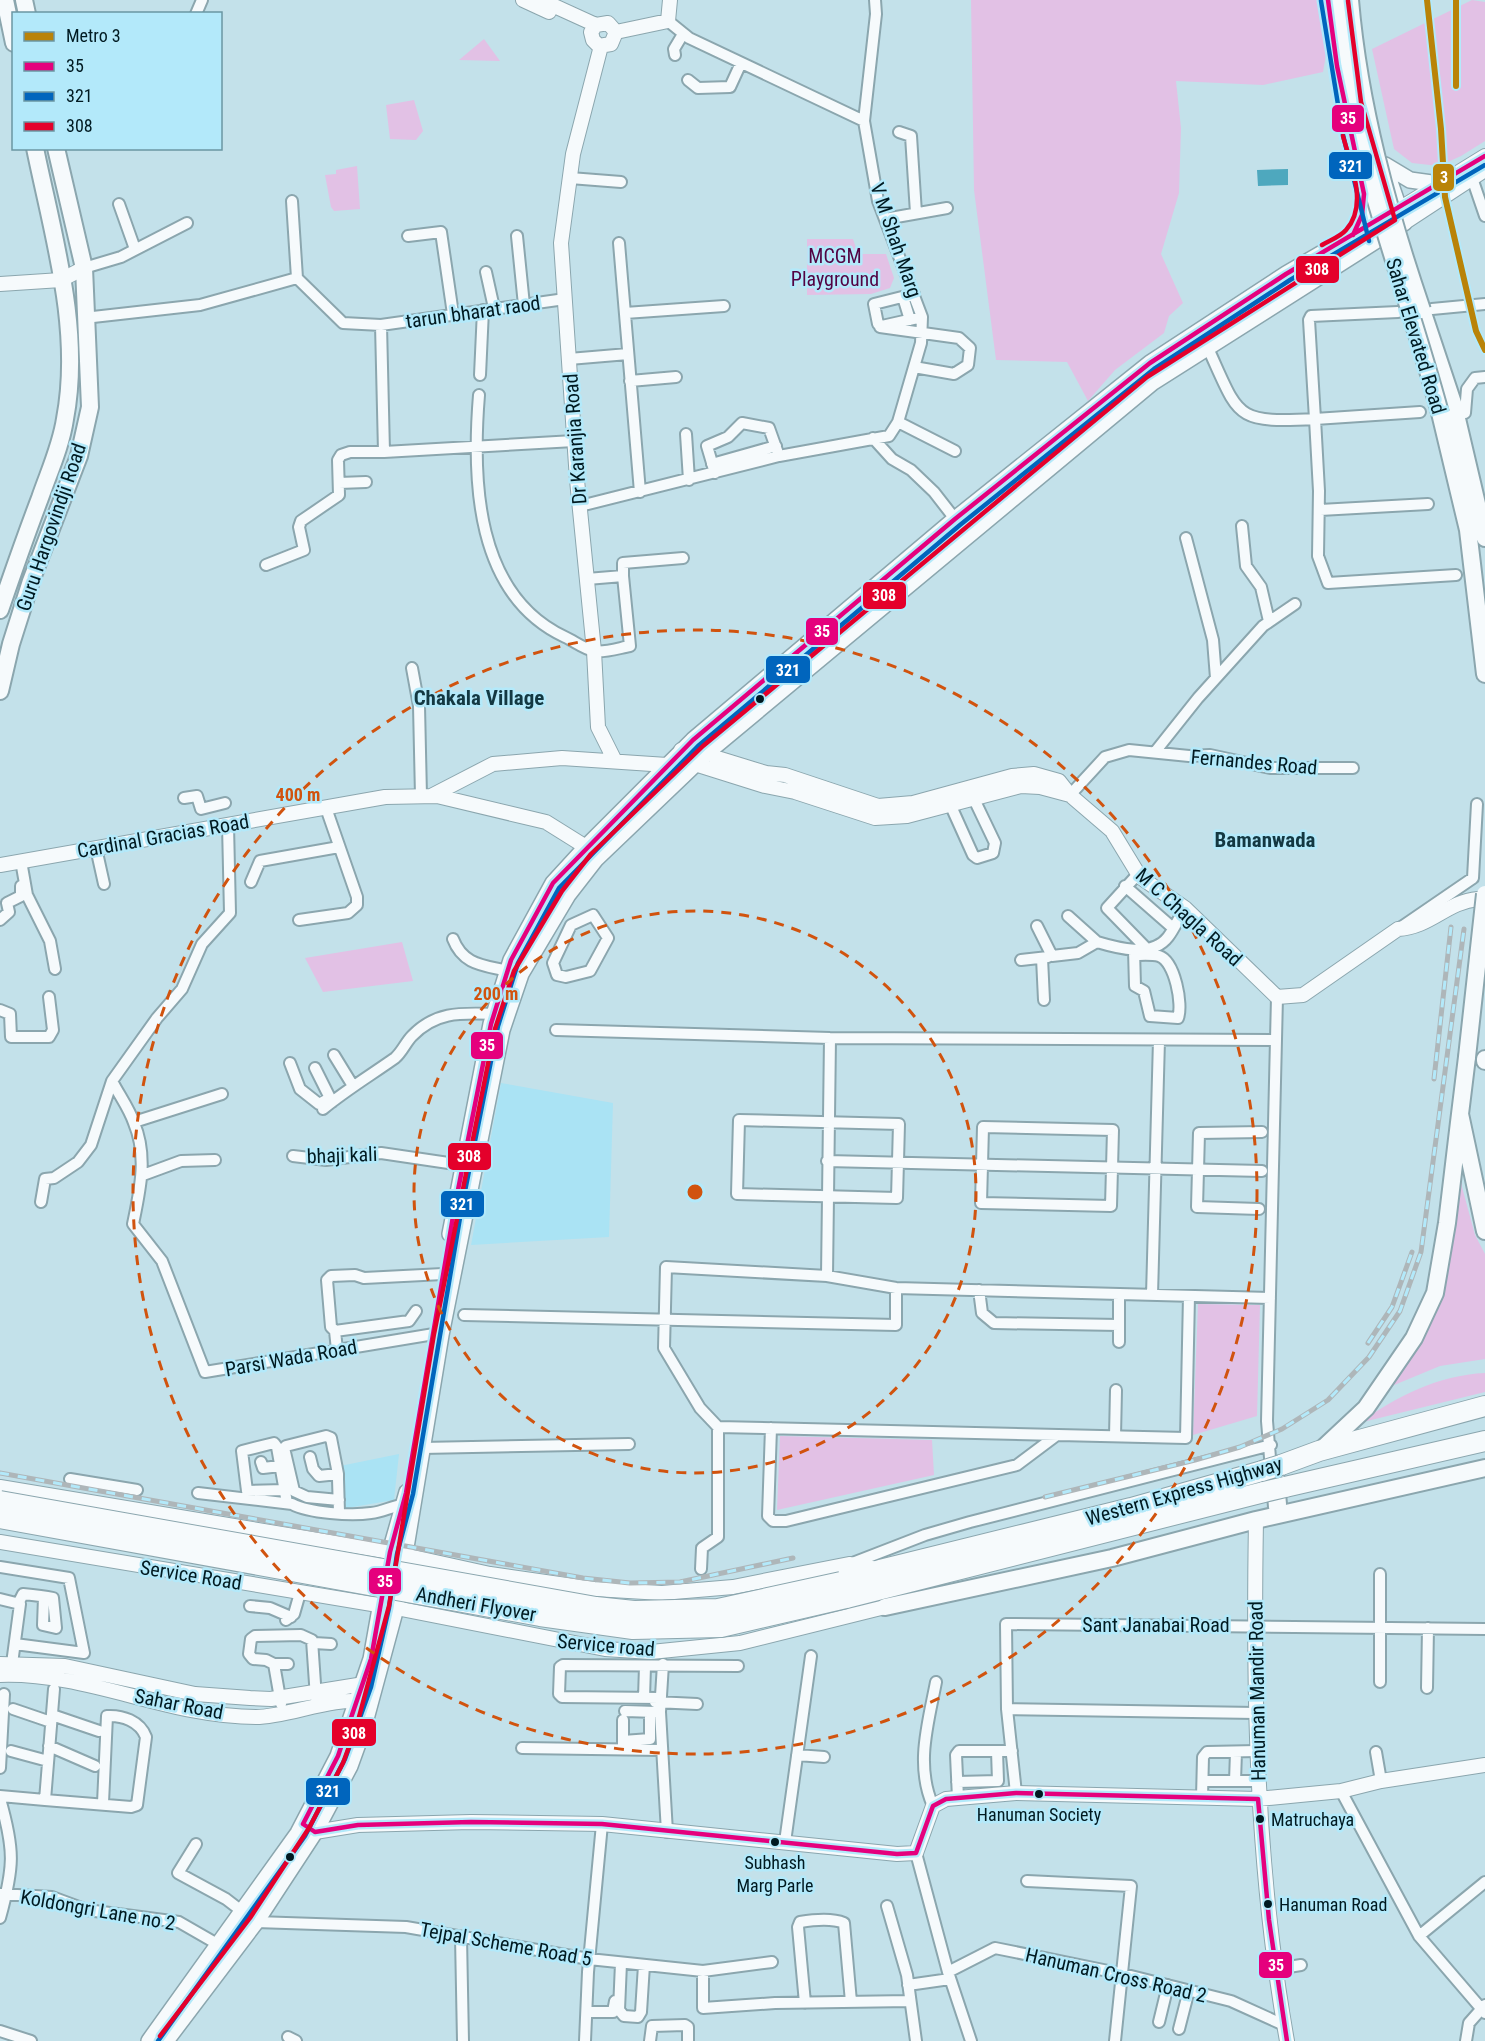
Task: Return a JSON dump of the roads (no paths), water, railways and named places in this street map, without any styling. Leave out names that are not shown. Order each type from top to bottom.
[{"type":"highway","name":"Western Express Highway","points":[[880,1570],[1131,1508],[1262,1471],[1319,1451],[1485,1406]]},
{"type":"highway","name":"Western Express Highway","points":[[883,1599],[1264,1492],[1485,1441]]},
{"type":"highway","name":"Andheri Flyover","points":[[0,1502],[596,1607],[634,1611],[718,1609],[843,1590],[883,1599]]},
{"type":"highway","name":"Andheri Flyover","points":[[0,1518],[540,1616],[633,1629],[721,1627],[843,1590],[880,1570]]},
{"type":"main road","points":[[4,0],[12,34]]},
{"type":"main road","points":[[1328,0],[1336,66],[1376,239]]},
{"type":"main road","name":"Sahar Elevated Road","points":[[1336,0],[1338,32],[1355,129],[1439,410],[1468,530],[1485,674]]},
{"type":"main road","name":"Sahar Elevated Road","points":[[1350,0],[1353,33],[1369,127],[1400,244],[1454,406],[1485,538]]},
{"type":"main road","points":[[1355,0],[1368,100],[1384,165],[1401,216]]},
{"type":"main road","name":"Guru Hargovindji Road","points":[[0,610],[65,421],[69,385],[70,338],[35,150]]},
{"type":"main road","name":"Guru Hargovindji Road","points":[[0,691],[11,644],[31,581],[79,456],[90,407],[88,350],[84,318],[84,268],[56,150]]},
{"type":"main road","points":[[1384,165],[1410,180],[1439,184]]},
{"type":"main road","points":[[1353,235],[1362,215],[1364,194]]},
{"type":"main road","points":[[398,1553],[422,1448],[443,1274],[462,1165],[494,1014],[508,971],[554,883],[586,847],[687,745],[955,519],[1148,365],[1286,274],[1371,224],[1401,216]]},
{"type":"main road","points":[[166,2041],[256,1922],[309,1828],[350,1766],[389,1607],[404,1506],[437,1334],[502,1030],[521,974],[568,895],[596,859],[708,752],[1157,379],[1376,239],[1401,216]]},
{"type":"main road","points":[[1148,365],[1157,379]]},
{"type":"main road","points":[[1319,1451],[1366,1408],[1414,1338],[1435,1293],[1447,1223],[1467,1057],[1482,897]]},
{"type":"main road","points":[[1460,1114],[1485,1231]]},
{"type":"main road","points":[[883,1599],[1112,1558],[1279,1514],[1485,1468]]},
{"type":"main road","points":[[149,2041],[243,1912],[309,1828]]},
{"type":"street","points":[[523,0],[594,29],[608,23],[616,32]]},
{"type":"street","points":[[541,0],[594,29]]},
{"type":"street","points":[[668,21],[670,0]]},
{"type":"street","name":"V M Shah Marg","points":[[875,0],[876,14],[864,121],[878,201],[908,295],[922,317],[923,333],[898,422]]},
{"type":"street","points":[[616,32],[668,21]]},
{"type":"street","points":[[668,21],[683,34],[864,121]]},
{"type":"street","points":[[594,29],[593,40],[601,46],[611,44],[616,32]]},
{"type":"street","points":[[675,55],[674,49],[683,34]]},
{"type":"street","name":"Dr Karanjia Road","points":[[601,46],[573,154],[561,243],[574,441],[594,651],[598,727],[614,759]]},
{"type":"street","points":[[688,80],[698,88],[730,87],[741,63]]},
{"type":"street","points":[[899,132],[911,136],[913,143],[916,213]]},
{"type":"street","points":[[1401,216],[1439,184],[1485,156]]},
{"type":"street","points":[[1401,216],[1485,170]]},
{"type":"street","points":[[570,178],[621,182]]},
{"type":"street","points":[[1472,178],[1484,209]]},
{"type":"street","points":[[84,318],[200,305],[297,278],[292,201]]},
{"type":"street","points":[[119,204],[135,249]]},
{"type":"street","points":[[885,219],[947,208]]},
{"type":"street","points":[[0,284],[61,280],[84,268],[121,257],[187,223]]},
{"type":"street","points":[[408,236],[441,232],[453,314]]},
{"type":"street","points":[[517,236],[524,305]]},
{"type":"street","points":[[619,243],[640,492]]},
{"type":"street","points":[[486,272],[494,308]]},
{"type":"street","name":"tarun bharat raod","points":[[297,278],[344,323],[381,325],[565,299]]},
{"type":"street","points":[[910,320],[908,295],[873,306],[879,324],[882,326],[910,320],[922,317]]},
{"type":"street","points":[[1432,309],[1485,304]]},
{"type":"street","points":[[625,313],[724,306]]},
{"type":"street","points":[[480,375],[483,310]]},
{"type":"street","points":[[1398,312],[1311,316],[1309,320],[1320,510],[1318,556],[1328,583],[1456,575]]},
{"type":"street","points":[[381,325],[384,452]]},
{"type":"street","points":[[880,327],[961,339],[970,348],[970,361],[967,367],[951,375],[914,367]]},
{"type":"street","points":[[1207,346],[1234,404],[1250,418],[1271,421],[1420,412]]},
{"type":"street","points":[[569,359],[628,354]]},
{"type":"street","points":[[630,381],[676,377]]},
{"type":"street","points":[[1465,413],[1467,389],[1475,378],[1485,377]]},
{"type":"street","points":[[479,395],[475,447],[480,510],[496,564],[513,594],[550,630],[594,651],[630,646],[623,563],[683,558]]},
{"type":"street","points":[[580,506],[689,480],[713,468],[778,451],[889,436],[898,422],[955,452]]},
{"type":"street","points":[[713,468],[707,446],[728,437],[742,423],[769,428],[778,451]]},
{"type":"street","points":[[686,434],[689,480]]},
{"type":"street","points":[[873,438],[892,459],[911,470],[934,492],[955,519]]},
{"type":"street","points":[[266,565],[304,550],[299,527],[301,521],[339,495],[338,460],[341,454],[574,441]]},
{"type":"street","points":[[339,483],[366,482]]},
{"type":"street","points":[[1320,510],[1428,504]]},
{"type":"street","points":[[1242,526],[1246,566],[1261,587],[1269,621]]},
{"type":"street","points":[[1186,538],[1213,640],[1216,678]]},
{"type":"street","points":[[587,579],[623,576]]},
{"type":"street","points":[[1155,752],[1216,678],[1269,621],[1295,603]]},
{"type":"street","points":[[412,668],[419,706],[426,796],[493,764],[562,758],[614,759],[667,765],[683,776]]},
{"type":"street","points":[[687,745],[708,752],[717,758],[766,773],[794,778],[859,807]]},
{"type":"street","name":"M C Chagla Road","points":[[687,745],[695,764],[765,786],[887,812],[1032,786],[1070,795],[1112,831],[1138,874],[1149,885],[1185,908],[1277,997]]},
{"type":"street","name":"Fernandes Road","points":[[1070,795],[1105,758],[1129,750],[1210,755],[1270,768],[1353,768]]},
{"type":"street","points":[[184,798],[198,796],[207,828]]},
{"type":"street","name":"Cardinal Gracias Road","points":[[0,865],[385,797],[426,796],[546,822],[586,847],[596,859]]},
{"type":"street","points":[[962,799],[995,843],[993,853],[977,858],[973,855],[962,799]]},
{"type":"street","points":[[887,812],[962,799]]},
{"type":"street","points":[[201,809],[225,803]]},
{"type":"street","points":[[1279,1514],[1274,1507],[1268,1456],[1270,1445],[1267,1421],[1277,997],[1303,995],[1473,878],[1476,804]]},
{"type":"street","points":[[299,920],[354,910],[357,897],[326,808]]},
{"type":"street","points":[[41,1202],[45,1179],[54,1178],[78,1162],[91,1145],[112,1081],[151,1025],[182,989],[202,944],[230,913],[228,825]]},
{"type":"street","points":[[251,882],[260,861],[339,847]]},
{"type":"street","points":[[96,848],[104,884]]},
{"type":"street","points":[[0,920],[9,912],[7,903],[21,896],[20,861]]},
{"type":"street","points":[[20,861],[27,895],[50,941],[56,969]]},
{"type":"street","points":[[1138,874],[1107,908],[1146,948]]},
{"type":"street","points":[[1125,886],[1173,928]]},
{"type":"street","points":[[1398,929],[1415,928],[1450,906],[1464,900],[1482,897]]},
{"type":"street","points":[[1134,952],[1167,939],[1185,908]]},
{"type":"street","points":[[593,915],[608,938],[588,973],[566,977],[556,975],[552,968],[564,939],[571,925],[593,915]]},
{"type":"street","points":[[1068,916],[1097,942],[1123,950],[1158,956],[1170,966],[1179,990],[1178,1018],[1149,1016],[1144,991],[1135,986],[1134,952]]},
{"type":"street","points":[[1037,926],[1047,957],[1044,1000]]},
{"type":"street","points":[[547,930],[564,939]]},
{"type":"street","points":[[453,939],[459,953],[465,958],[508,971]]},
{"type":"street","points":[[1021,960],[1078,953],[1097,942]]},
{"type":"street","points":[[536,949],[555,958]]},
{"type":"street","points":[[0,1010],[10,1014],[11,1037],[49,1037],[53,1030],[49,997]]},
{"type":"street","points":[[290,1063],[301,1091],[319,1104],[328,1103],[397,1057],[411,1037],[431,1019],[455,1013],[494,1014]]},
{"type":"street","points":[[556,1030],[830,1038],[1276,1040]]},
{"type":"street","points":[[827,1276],[826,1197],[830,1038]]},
{"type":"street","points":[[1152,1295],[1159,1040]]},
{"type":"street","points":[[334,1055],[353,1086]]},
{"type":"street","points":[[315,1068],[328,1103]]},
{"type":"street","name":"Parsi Wada Road","points":[[112,1081],[134,1122],[143,1175],[133,1224],[162,1261],[205,1372],[437,1334]]},
{"type":"street","points":[[134,1122],[222,1094]]},
{"type":"street","points":[[739,1120],[828,1122],[899,1124],[897,1198],[737,1194],[739,1120]]},
{"type":"street","points":[[983,1126],[1113,1130],[1112,1168],[1111,1206],[981,1203],[983,1126]]},
{"type":"street","points":[[1259,1209],[1197,1207],[1199,1133],[1262,1132]]},
{"type":"street","name":"bhaji kali","points":[[293,1156],[326,1160],[381,1153],[462,1165]]},
{"type":"street","points":[[143,1175],[182,1161],[215,1160]]},
{"type":"street","points":[[827,1161],[1262,1170]]},
{"type":"street","points":[[701,1569],[702,1548],[718,1537],[718,1427],[700,1408],[664,1348],[666,1267],[827,1276],[896,1288],[1270,1298]]},
{"type":"street","points":[[337,1350],[335,1331],[331,1327],[327,1280],[331,1276],[355,1275],[364,1278],[443,1274]]},
{"type":"street","points":[[464,1315],[896,1325],[896,1288]]},
{"type":"street","points":[[979,1290],[982,1313],[994,1323],[1119,1325]]},
{"type":"street","points":[[1119,1294],[1119,1342]]},
{"type":"street","points":[[718,1427],[1186,1438],[1189,1296]]},
{"type":"street","points":[[335,1331],[410,1320],[416,1311]]},
{"type":"street","points":[[1115,1436],[1116,1390]]},
{"type":"street","points":[[771,1428],[768,1516],[773,1521],[786,1521],[1017,1465],[1057,1435]]},
{"type":"street","points":[[339,1500],[307,1497],[294,1491],[284,1448],[326,1436],[331,1438],[338,1474],[339,1500],[339,1512]]},
{"type":"street","points":[[284,1490],[247,1491],[242,1451],[274,1443],[280,1466],[284,1490],[286,1503]]},
{"type":"street","points":[[422,1448],[629,1444]]},
{"type":"street","points":[[0,1487],[398,1553],[490,1574],[627,1592],[662,1593],[733,1587],[849,1564],[925,1535],[1270,1445]]},
{"type":"street","points":[[310,1457],[313,1469],[319,1476],[338,1474]]},
{"type":"street","points":[[261,1462],[263,1468],[280,1466]]},
{"type":"street","points":[[70,1479],[133,1490],[119,1507]]},
{"type":"street","points":[[115,1487],[119,1507]]},
{"type":"street","points":[[198,1493],[286,1503],[302,1510],[369,1514],[392,1506],[404,1506]]},
{"type":"street","name":"Hanuman Mandir Road","points":[[1257,1520],[1254,1626],[1258,1799],[1276,1969],[1287,2041]]},
{"type":"street","name":"Service Road","points":[[0,1542],[389,1607]]},
{"type":"street","points":[[849,1564],[880,1570]]},
{"type":"street","points":[[0,1568],[69,1578],[84,1653],[15,1644]]},
{"type":"street","points":[[1380,1574],[1382,1628],[1380,1682]]},
{"type":"street","points":[[250,1606],[270,1608],[288,1619],[298,1607],[300,1593]]},
{"type":"street","points":[[44,1597],[23,1594],[19,1602],[21,1606],[15,1644],[6,1669],[65,1666],[100,1681],[136,1682],[195,1694],[219,1696],[280,1697],[316,1690],[370,1685]]},
{"type":"street","points":[[0,1599],[19,1602]]},
{"type":"street","name":"Service road","points":[[389,1607],[579,1646],[651,1652],[740,1643],[883,1599]]},
{"type":"street","name":"Sant Janabai Road","points":[[1007,1709],[1006,1624],[1485,1629]]},
{"type":"street","points":[[1427,1688],[1428,1628]]},
{"type":"street","points":[[288,1664],[274,1664],[266,1659],[253,1659],[249,1654],[251,1639],[255,1636],[301,1635],[314,1643],[331,1644]]},
{"type":"street","points":[[314,1643],[317,1707]]},
{"type":"street","points":[[785,1842],[811,1656]]},
{"type":"street","points":[[274,1664],[281,1713]]},
{"type":"street","points":[[658,1706],[644,1698],[562,1697],[559,1694],[562,1665],[738,1666]]},
{"type":"street","points":[[650,1739],[658,1706],[662,1665]]},
{"type":"street","points":[[644,1698],[645,1666]]},
{"type":"street","name":"Sahar Road","points":[[100,1681],[134,1696],[182,1709],[257,1717],[365,1702]]},
{"type":"street","points":[[134,1696],[136,1682]]},
{"type":"street","points":[[936,1682],[922,1750],[924,1786],[933,1806],[916,1852],[949,1976],[971,2041]]},
{"type":"street","points":[[45,1800],[54,1689]]},
{"type":"street","points":[[0,1768],[4,1694]]},
{"type":"street","points":[[217,1713],[219,1696]]},
{"type":"street","points":[[556,1699],[658,1706],[697,1704]]},
{"type":"street","points":[[626,1745],[624,1716],[658,1706]]},
{"type":"street","points":[[13,1709],[99,1731]]},
{"type":"street","points":[[1016,1793],[1007,1709],[1256,1713]]},
{"type":"street","points":[[0,1918],[12,1861],[10,1834],[0,1798],[103,1803],[131,1807],[137,1805],[146,1737],[140,1725],[109,1715],[107,1716],[103,1803]]},
{"type":"street","points":[[522,1748],[626,1745],[650,1739]]},
{"type":"street","points":[[650,1739],[661,1750],[667,1832]]},
{"type":"street","points":[[650,1739],[661,1750]]},
{"type":"street","points":[[49,1746],[95,1766]]},
{"type":"street","points":[[10,1751],[48,1761]]},
{"type":"street","points":[[952,1798],[957,1782],[956,1755],[958,1751],[1012,1751]]},
{"type":"street","points":[[957,1782],[998,1781],[998,1751]]},
{"type":"street","points":[[1202,1797],[1203,1757],[1207,1752],[1257,1751]]},
{"type":"street","points":[[1235,1781],[1236,1752]]},
{"type":"street","points":[[1376,1752],[1381,1781]]},
{"type":"street","points":[[797,1755],[825,1757]]},
{"type":"street","points":[[933,1806],[952,1798],[1016,1793],[1258,1799],[1341,1791],[1381,1781],[1485,1765]]},
{"type":"street","points":[[1203,1781],[1258,1781]]},
{"type":"street","points":[[1341,1791],[1419,1935],[1484,2009],[1469,2023],[1466,2041]]},
{"type":"street","points":[[309,1828],[448,1822],[602,1824],[897,1854],[916,1852]]},
{"type":"street","points":[[585,2041],[589,1959],[602,1824]]},
{"type":"street","points":[[196,1844],[178,1873],[256,1922]]},
{"type":"street","points":[[1027,1881],[1131,1886],[1115,2041]]},
{"type":"street","points":[[1419,1935],[1485,1881]]},
{"type":"street","name":"Koldongri Lane no 2","points":[[4,1894],[52,1897],[87,1910],[179,1922],[219,1945]]},
{"type":"street","points":[[887,1905],[908,1985],[916,2041]]},
{"type":"street","points":[[806,2002],[798,1927],[800,1922],[805,1921],[834,1920],[844,1923],[851,2002]]},
{"type":"street","name":"Tejpal Scheme Road 5","points":[[256,1922],[406,1927],[619,1966],[703,1971],[772,1962]]},
{"type":"street","points":[[461,1936],[463,2041]]},
{"type":"street","name":"Hanuman Cross Road 2","points":[[908,1985],[949,1976],[995,1948],[1123,1974],[1187,1996],[1231,2001],[1284,2025]]},
{"type":"street","points":[[1276,1969],[1301,1965]]},
{"type":"street","points":[[590,1972],[595,1966],[619,1966]]},
{"type":"street","points":[[619,1966],[619,2010],[624,2016],[640,2014],[646,1967]]},
{"type":"street","points":[[588,2012],[613,2012],[619,1966]]},
{"type":"street","points":[[646,1967],[646,2013]]},
{"type":"street","points":[[703,1971],[703,2008],[775,2003],[910,2001]]},
{"type":"street","points":[[1159,2022],[1167,1991]]},
{"type":"street","points":[[1179,2029],[1187,1996]]},
{"type":"street","points":[[650,2041],[652,2026],[685,2025],[688,2041]]},
{"type":"street","points":[[0,2031],[31,2041]]},
{"type":"railway","points":[[1434,1079],[1451,927]]},
{"type":"railway","points":[[1045,1497],[1195,1460],[1240,1447],[1282,1429],[1328,1400],[1369,1357],[1400,1311],[1421,1252],[1464,929]]},
{"type":"railway","points":[[1368,1343],[1392,1307],[1412,1252]]},
{"type":"railway","points":[[0,1473],[583,1578],[630,1583],[680,1582],[793,1558]]},
{"type":"metro line","name":"3","points":[[1427,0],[1441,129],[1445,197],[1476,331],[1485,350]]},
{"type":"metro line","name":"3","points":[[1456,0],[1456,86]]},
{"type":"place","name":"Hanuman Society","points":[[1039,1794]]},
{"type":"place","name":"Matruchaya","points":[[1260,1819]]},
{"type":"place","name":"Subhash Marg Parle","points":[[775,1842]]},
{"type":"place","name":"Hanuman Road","points":[[1268,1904]]},
{"type":"district","name":"Chakala Village","points":[[479,698]]},
{"type":"district","name":"Bamanwada","points":[[1265,840]]},
{"type":"park label","name":"MCGM Playground","points":[[835,268]]}]
